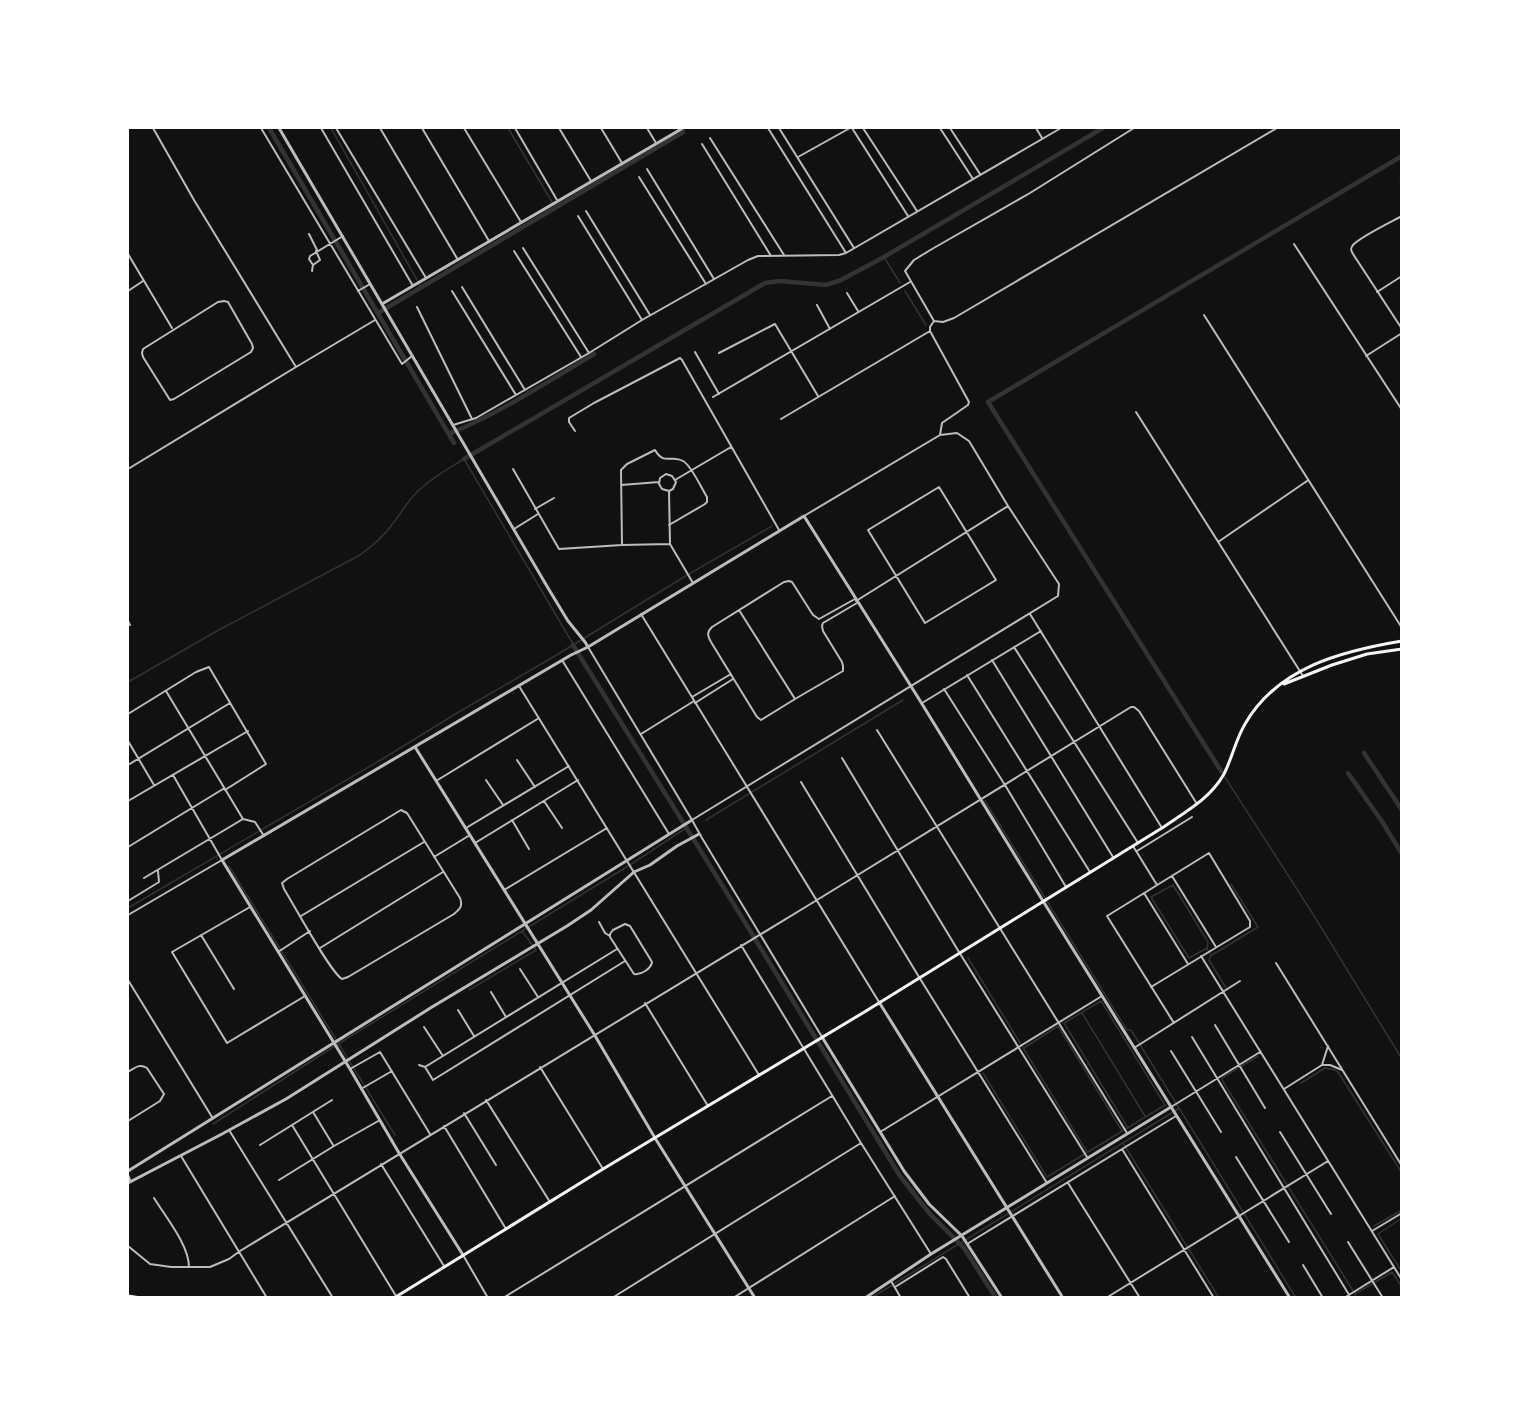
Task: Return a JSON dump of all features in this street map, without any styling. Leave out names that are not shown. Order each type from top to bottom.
[{"type":"main road","points":[[395,1297],[1000,928],[1197,804],[1218,782],[1227,767],[1244,725],[1259,704],[1299,671],[1326,659],[1362,648],[1401,641]]},
{"type":"main road","points":[[1277,687],[1332,664],[1367,654],[1401,649]]},
{"type":"main road","points":[[128,1296],[141,1298]]},
{"type":"street","points":[[153,128],[194,200],[296,366]]},
{"type":"street","points":[[261,128],[402,364],[412,356]]},
{"type":"street","points":[[279,128],[568,621],[582,637],[904,1171],[929,1204],[967,1244],[1002,1298]]},
{"type":"street","points":[[321,128],[414,286]]},
{"type":"street","points":[[336,128],[426,279]]},
{"type":"street","points":[[380,128],[458,260]]},
{"type":"street","points":[[422,128],[489,242]]},
{"type":"street","points":[[464,128],[521,222]]},
{"type":"street","points":[[515,128],[557,201]]},
{"type":"street","points":[[559,128],[591,181]]},
{"type":"street","points":[[601,128],[622,163]]},
{"type":"street","points":[[647,128],[656,143]]},
{"type":"street","points":[[382,304],[682,128]]},
{"type":"street","points":[[768,128],[846,253]]},
{"type":"street","points":[[779,128],[854,248]]},
{"type":"street","points":[[798,157],[851,128],[909,216]]},
{"type":"street","points":[[863,128],[917,211]]},
{"type":"street","points":[[940,128],[973,179]]},
{"type":"street","points":[[950,128],[980,174]]},
{"type":"street","points":[[1036,128],[1042,138]]},
{"type":"street","points":[[455,429],[748,260],[771,255],[839,255],[846,253],[1060,128]]},
{"type":"street","points":[[934,321],[905,271],[914,260],[1030,193],[1134,128]]},
{"type":"street","points":[[934,321],[943,322],[954,318],[1277,128]]},
{"type":"street","points":[[710,138],[784,255]]},
{"type":"street","points":[[702,144],[771,255]]},
{"type":"street","points":[[647,169],[714,279]]},
{"type":"street","points":[[639,177],[706,284]]},
{"type":"street","points":[[586,211],[650,315]]},
{"type":"street","points":[[578,216],[642,320]]},
{"type":"street","points":[[1366,356],[1401,331],[1351,249],[1361,239],[1401,216]]},
{"type":"street","points":[[309,234],[320,260],[313,265]]},
{"type":"street","points":[[312,271],[310,256],[343,236]]},
{"type":"street","points":[[1294,244],[1401,410]]},
{"type":"street","points":[[523,248],[589,353]]},
{"type":"street","points":[[514,251],[580,357]]},
{"type":"street","points":[[128,254],[173,329]]},
{"type":"street","points":[[1377,292],[1401,276]]},
{"type":"street","points":[[128,291],[144,281]]},
{"type":"street","points":[[713,397],[910,282]]},
{"type":"street","points":[[358,291],[370,284]]},
{"type":"street","points":[[462,287],[525,390]]},
{"type":"street","points":[[452,291],[516,395]]},
{"type":"street","points":[[847,293],[858,312]]},
{"type":"street","points":[[218,302],[228,302],[253,348],[251,352],[170,400],[141,353],[143,349],[173,329],[218,302]]},
{"type":"street","points":[[817,305],[830,329]]},
{"type":"street","points":[[417,307],[472,419]]},
{"type":"street","points":[[1204,315],[1401,628]]},
{"type":"street","points":[[128,469],[375,320]]},
{"type":"street","points":[[934,321],[930,331],[969,402],[942,423],[940,435]]},
{"type":"street","points":[[719,353],[775,324],[818,397]]},
{"type":"street","points":[[781,419],[930,331]]},
{"type":"street","points":[[695,352],[719,394]]},
{"type":"street","points":[[574,431],[569,418],[680,358],[780,531]]},
{"type":"street","points":[[1136,412],[1302,676]]},
{"type":"street","points":[[128,915],[222,860],[261,832],[415,747],[588,647],[940,435],[957,433],[969,441],[1059,584],[1058,596],[1030,614],[746,786],[527,926],[339,1039],[335,1044],[212,1117],[128,1171]]},
{"type":"street","points":[[669,491],[674,487],[675,480],[731,447]]},
{"type":"street","points":[[622,545],[620,472],[622,467],[655,450],[662,459],[682,460],[686,463],[707,497],[704,506],[669,525]]},
{"type":"street","points":[[513,469],[559,549],[670,544]]},
{"type":"street","points":[[658,482],[661,476],[666,474],[675,480]]},
{"type":"street","points":[[1218,542],[1308,481]]},
{"type":"street","points":[[621,485],[658,482]]},
{"type":"street","points":[[658,482],[662,489],[669,491]]},
{"type":"street","points":[[939,487],[967,532],[996,580],[925,623],[868,530],[939,487]]},
{"type":"street","points":[[669,491],[670,544],[693,583]]},
{"type":"street","points":[[535,509],[554,498]]},
{"type":"street","points":[[823,623],[1008,506]]},
{"type":"street","points":[[514,529],[538,514]]},
{"type":"street","points":[[804,516],[980,800],[1045,900],[1290,1298]]},
{"type":"street","points":[[789,581],[796,586],[813,615],[820,618],[823,623],[823,632],[842,662],[843,671],[761,720],[711,642],[708,632],[738,609],[779,584],[789,581]]},
{"type":"street","points":[[820,618],[856,601]]},
{"type":"street","points":[[738,609],[795,699]]},
{"type":"street","points":[[641,614],[1064,1298]]},
{"type":"street","points":[[1030,614],[1162,828]]},
{"type":"street","points":[[128,621],[130,625]]},
{"type":"street","points":[[920,701],[1041,631]]},
{"type":"street","points":[[1014,647],[1138,843]]},
{"type":"street","points":[[562,660],[669,835]]},
{"type":"street","points":[[992,660],[1113,858]]},
{"type":"street","points":[[128,714],[196,672],[209,667],[266,764],[128,847]]},
{"type":"street","points":[[640,734],[731,674]]},
{"type":"street","points":[[967,675],[1090,872]]},
{"type":"street","points":[[694,700],[734,679]]},
{"type":"street","points":[[519,686],[759,1075]]},
{"type":"street","points":[[944,689],[1066,887]]},
{"type":"street","points":[[166,691],[243,819],[255,822],[261,832]]},
{"type":"street","points":[[128,765],[231,702]]},
{"type":"street","points":[[128,1246],[150,1264],[161,1266],[210,1267],[230,1258],[1128,708],[1134,707],[1139,711],[1197,804]]},
{"type":"street","points":[[436,781],[539,717]]},
{"type":"street","points":[[877,730],[1128,1134]]},
{"type":"street","points":[[128,801],[248,731]]},
{"type":"street","points":[[128,741],[154,785]]},
{"type":"street","points":[[415,747],[755,1298]]},
{"type":"street","points":[[842,758],[1087,1158]]},
{"type":"street","points":[[518,760],[535,787]]},
{"type":"street","points":[[466,828],[569,766]]},
{"type":"street","points":[[172,775],[488,1298]]},
{"type":"street","points":[[486,780],[503,806]]},
{"type":"street","points":[[475,843],[578,780]]},
{"type":"street","points":[[801,782],[1047,1183]]},
{"type":"street","points":[[544,801],[562,828]]},
{"type":"street","points":[[398,811],[406,813],[424,842],[459,898],[461,907],[454,914],[348,977],[342,979],[337,976],[282,884],[398,811]]},
{"type":"street","points":[[1137,851],[1192,817]]},
{"type":"street","points":[[144,878],[243,819]]},
{"type":"street","points":[[512,820],[529,849]]},
{"type":"street","points":[[504,890],[607,828]]},
{"type":"street","points":[[128,1176],[129,1182],[286,1099],[591,910],[633,870],[650,865],[699,832]]},
{"type":"street","points":[[434,857],[470,835]]},
{"type":"street","points":[[301,916],[424,842]]},
{"type":"street","points":[[1133,846],[1157,885]]},
{"type":"street","points":[[1151,987],[1250,927],[1251,924],[1209,853],[1107,916],[1151,987],[1174,1023]]},
{"type":"street","points":[[128,901],[159,882],[157,871]]},
{"type":"street","points":[[320,948],[443,872]]},
{"type":"street","points":[[1172,876],[1216,947]]},
{"type":"street","points":[[1143,893],[1188,964]]},
{"type":"street","points":[[250,907],[172,952],[227,1043],[305,996]]},
{"type":"street","points":[[598,922],[610,936],[632,972],[636,974],[649,968],[652,962],[628,924],[613,930],[610,936]]},
{"type":"street","points":[[279,952],[310,931]]},
{"type":"street","points":[[201,935],[234,989]]},
{"type":"street","points":[[741,945],[931,1254]]},
{"type":"street","points":[[425,1067],[617,949]]},
{"type":"street","points":[[1203,956],[1401,1280]]},
{"type":"street","points":[[419,1065],[425,1067],[433,1080],[625,961]]},
{"type":"street","points":[[1276,963],[1401,1166]]},
{"type":"street","points":[[520,969],[538,998]]},
{"type":"street","points":[[128,980],[212,1117]]},
{"type":"street","points":[[1135,1047],[1240,981]]},
{"type":"street","points":[[491,992],[506,1017]]},
{"type":"street","points":[[880,1132],[1102,996]]},
{"type":"street","points":[[645,1004],[708,1106]]},
{"type":"street","points":[[458,1010],[475,1037]]},
{"type":"street","points":[[1215,1025],[1265,1107]]},
{"type":"street","points":[[424,1027],[443,1056]]},
{"type":"street","points":[[1192,1037],[1350,1295]]},
{"type":"street","points":[[1322,1065],[1328,1046]]},
{"type":"street","points":[[1171,1051],[1221,1132]]},
{"type":"street","points":[[350,1069],[380,1052],[430,1134]]},
{"type":"street","points":[[865,1298],[931,1254],[1260,1052]]},
{"type":"street","points":[[128,1072],[139,1065],[147,1068],[164,1094],[160,1101],[128,1121]]},
{"type":"street","points":[[1284,1089],[1322,1065],[1330,1065],[1342,1070]]},
{"type":"street","points":[[540,1067],[603,1169]]},
{"type":"street","points":[[361,1089],[392,1071]]},
{"type":"street","points":[[503,1298],[832,1096]]},
{"type":"street","points":[[260,1145],[332,1100]]},
{"type":"street","points":[[486,1100],[549,1202]]},
{"type":"street","points":[[313,1112],[334,1146]]},
{"type":"street","points":[[464,1113],[496,1165]]},
{"type":"street","points":[[967,1244],[1176,1116]]},
{"type":"street","points":[[279,1180],[380,1120]]},
{"type":"street","points":[[292,1125],[395,1297]]},
{"type":"street","points":[[444,1126],[506,1228]]},
{"type":"street","points":[[229,1131],[333,1298]]},
{"type":"street","points":[[1280,1132],[1331,1214]]},
{"type":"street","points":[[612,1298],[861,1143]]},
{"type":"street","points":[[1124,1148],[1214,1298]]},
{"type":"street","points":[[181,1155],[267,1298]]},
{"type":"street","points":[[1236,1157],[1289,1242]]},
{"type":"street","points":[[1106,1298],[1328,1161]]},
{"type":"street","points":[[381,1164],[444,1267]]},
{"type":"street","points":[[1068,1182],[1140,1298]]},
{"type":"street","points":[[733,1298],[895,1196]]},
{"type":"street","points":[[154,1198],[184,1248],[189,1268]]},
{"type":"street","points":[[1372,1231],[1401,1213]]},
{"type":"street","points":[[1348,1242],[1383,1298]]},
{"type":"street","points":[[895,1287],[943,1257],[969,1298]]},
{"type":"street","points":[[1303,1265],[1323,1298]]},
{"type":"street","points":[[1344,1298],[1394,1267]]},
{"type":"street","points":[[891,1281],[901,1298]]},
{"type":"waterway","points":[[269,128],[454,443]]},
{"type":"waterway","points":[[331,128],[421,287]]},
{"type":"waterway","points":[[508,128],[555,207]]},
{"type":"waterway","points":[[464,459],[765,283],[780,281],[826,285],[841,280],[1103,128]]},
{"type":"waterway","points":[[378,313],[683,132]]},
{"type":"waterway","points":[[1221,771],[988,402],[1402,156]]},
{"type":"waterway","points":[[884,257],[900,283]]},
{"type":"waterway","points":[[905,291],[926,325]]},
{"type":"waterway","points":[[449,434],[505,407],[594,354]]},
{"type":"waterway","points":[[128,682],[217,631],[360,555],[384,534],[422,487],[464,459],[573,644]]},
{"type":"waterway","points":[[128,908],[772,526]]},
{"type":"waterway","points":[[573,645],[900,1176],[930,1214],[964,1248],[996,1298]]},
{"type":"waterway","points":[[706,820],[903,700]]},
{"type":"waterway","points":[[1364,753],[1402,810]]},
{"type":"waterway","points":[[1221,771],[1402,1059]]},
{"type":"waterway","points":[[1348,773],[1402,854]]},
{"type":"waterway","points":[[985,801],[1127,1030],[1131,1030],[1296,1298]]},
{"type":"waterway","points":[[213,1124],[686,828]]},
{"type":"waterway","points":[[229,866],[395,1135]]},
{"type":"waterway","points":[[1212,955],[1258,927],[1231,884]]},
{"type":"waterway","points":[[1207,948],[1208,942],[1173,885],[1151,897],[1189,958],[1207,948],[1211,955],[1209,960],[1226,988]]},
{"type":"waterway","points":[[469,990],[536,950],[522,931]]},
{"type":"waterway","points":[[968,958],[1087,1152]]},
{"type":"waterway","points":[[983,1073],[1047,1177],[1165,1105],[1101,1001],[1064,1023],[1128,1128]]},
{"type":"waterway","points":[[1082,1013],[1145,1116]]},
{"type":"waterway","points":[[1024,1048],[1058,1026],[1122,1131]]},
{"type":"waterway","points":[[1258,1056],[1222,1080],[1355,1294]]},
{"type":"waterway","points":[[1301,1083],[1325,1068],[1338,1072],[1402,1173]]},
{"type":"waterway","points":[[871,1298],[1178,1109]]},
{"type":"waterway","points":[[1123,1143],[1219,1298]]},
{"type":"waterway","points":[[128,1166],[131,1172]]},
{"type":"waterway","points":[[1374,1226],[1402,1210]]},
{"type":"waterway","points":[[1402,1218],[1378,1234],[1402,1272]]},
{"type":"waterway","points":[[1357,1298],[1355,1294],[1392,1272],[1402,1287]]}]
